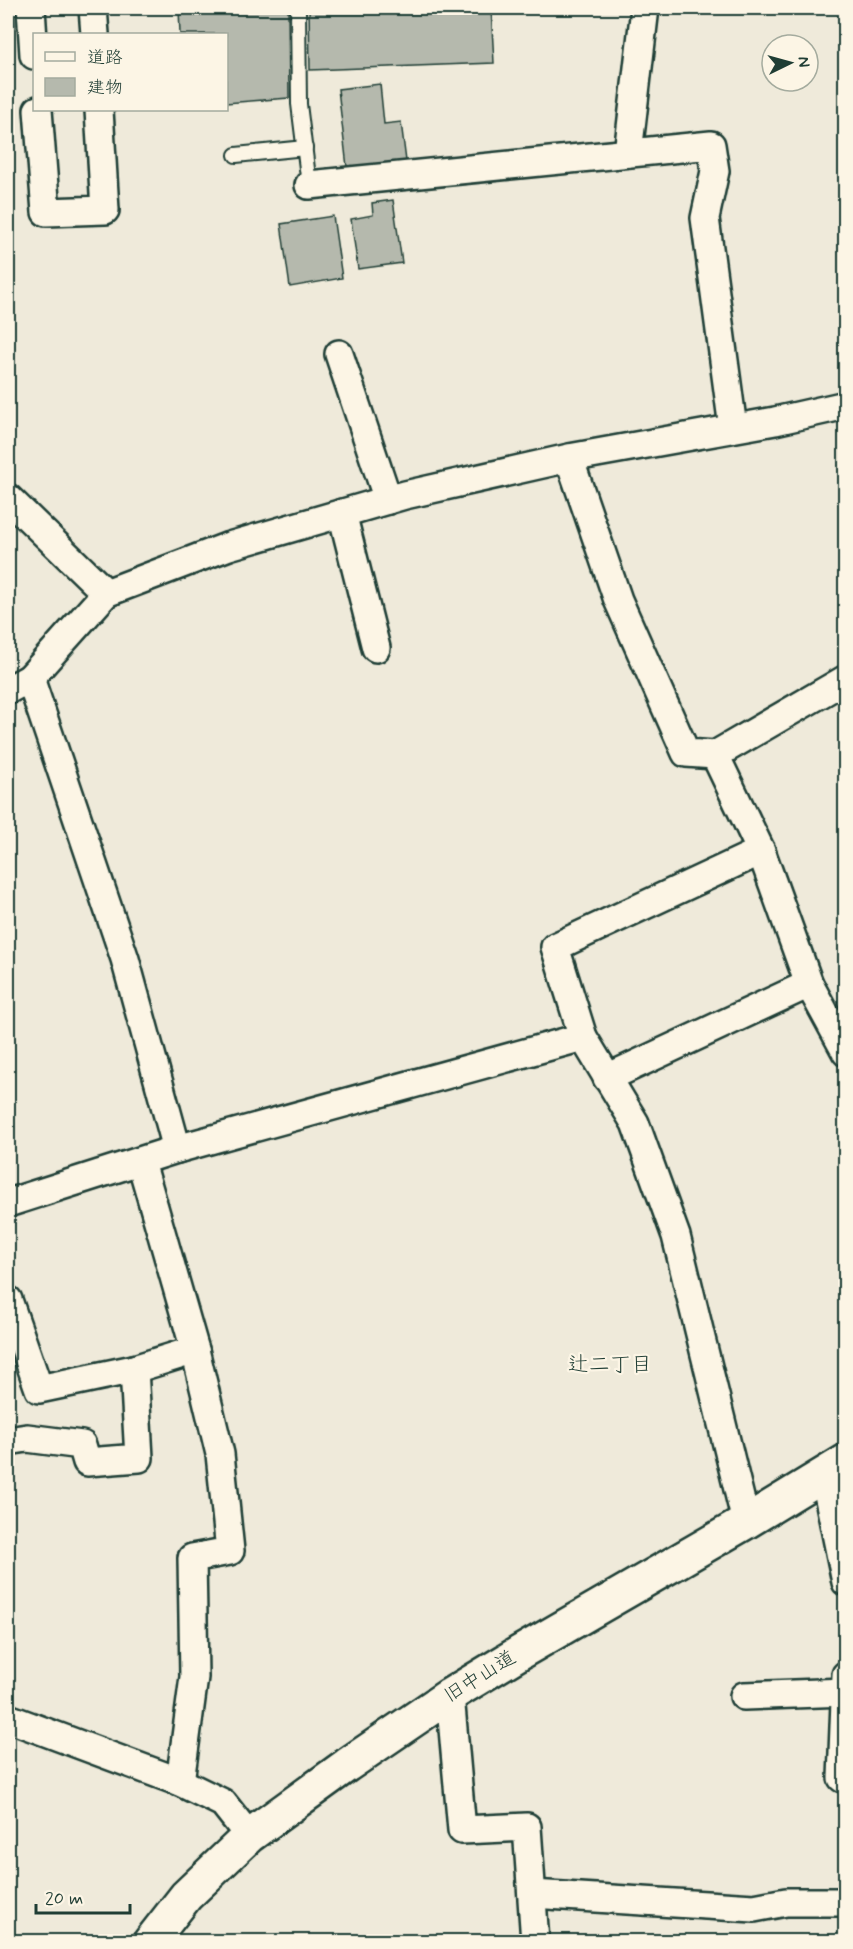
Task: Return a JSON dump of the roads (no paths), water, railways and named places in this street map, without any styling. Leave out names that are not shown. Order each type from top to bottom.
[{"type":"street","points":[[31,8],[33,39]]},
{"type":"street","points":[[93,8],[95,33]]},
{"type":"street","points":[[628,153],[645,8]]},
{"type":"street","points":[[38,111],[46,212],[105,210],[99,111]]},
{"type":"street","points":[[309,185],[711,145],[715,171],[705,218],[733,428]]},
{"type":"street","points":[[339,354],[388,500]]},
{"type":"street","points":[[177,1149],[125,959],[19,684],[106,593],[229,546],[388,500],[569,458],[775,421],[846,405]]},
{"type":"street","points":[[569,458],[618,600],[686,753],[715,755],[846,679]]},
{"type":"street","points":[[8,498],[106,593]]},
{"type":"street","points":[[342,513],[376,648]]},
{"type":"street","points":[[715,755],[761,851],[809,984],[846,1052]]},
{"type":"street","points":[[746,1522],[676,1236],[636,1123],[583,1036],[555,947],[761,851]]},
{"type":"street","points":[[607,1078],[809,984]]},
{"type":"street","points":[[8,1203],[177,1149],[583,1036]]},
{"type":"street","points":[[141,1162],[195,1350],[220,1454],[230,1551],[192,1558],[194,1677],[180,1782]]},
{"type":"street","points":[[8,1300],[39,1389],[134,1369],[195,1350]]},
{"type":"street","points":[[8,1441],[27,1438],[82,1445],[87,1462],[139,1458],[134,1369]]},
{"type":"street","points":[[835,1468],[846,1582]]},
{"type":"street","name":"旧中山道","points":[[150,1941],[186,1896],[249,1836],[348,1765],[450,1695],[835,1468]]},
{"type":"street","points":[[842,1778],[846,1675]]},
{"type":"street","points":[[744,1696],[845,1692]]},
{"type":"street","points":[[450,1695],[462,1830],[527,1827],[535,1941]]},
{"type":"street","points":[[8,1718],[180,1782],[223,1803],[249,1836]]},
{"type":"street","points":[[532,1894],[754,1908],[786,1902],[846,1902]]},
{"type":"lane","points":[[298,8],[299,104],[309,185]]},
{"type":"lane","points":[[236,155],[304,148]]},
{"type":"district","name":"辻二丁目","points":[[610,1365]]}]
